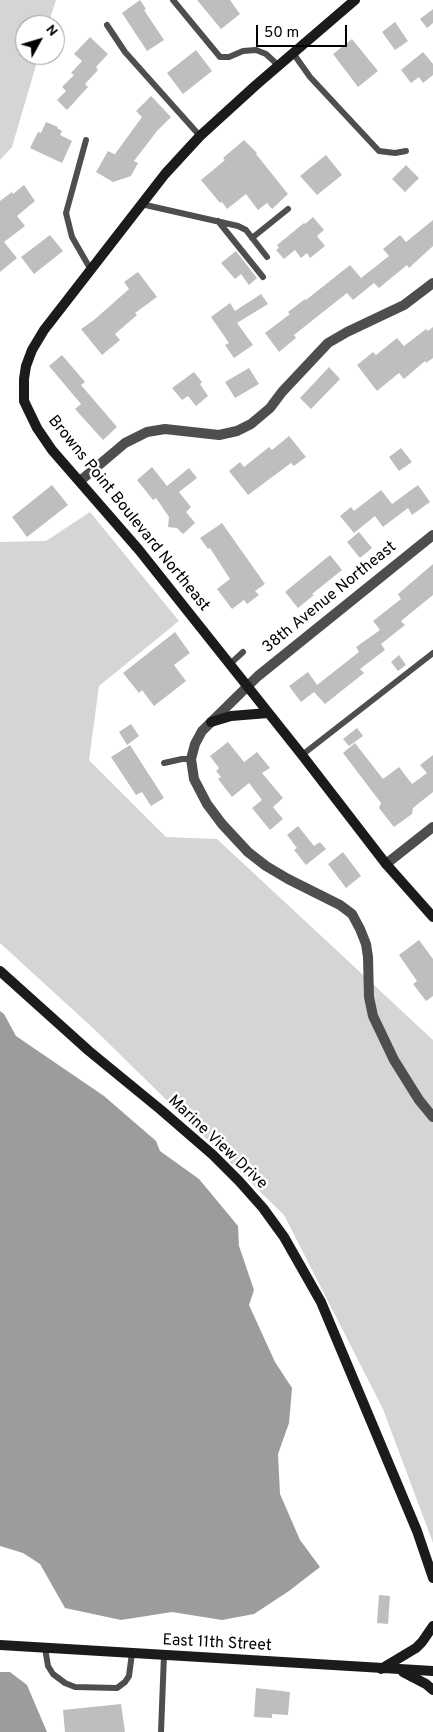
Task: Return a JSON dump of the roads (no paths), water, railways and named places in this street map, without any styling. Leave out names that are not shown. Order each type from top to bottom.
[{"type":"street","name":"Browns Point Boulevard Northeast","points":[[356,0],[200,136],[165,174],[44,330],[32,350],[24,379],[24,401],[37,428],[52,450],[156,571],[386,864],[433,917]]},
{"type":"street","points":[[80,481],[125,443],[146,432],[165,429],[219,435],[237,431],[251,424],[270,408],[282,392],[328,343],[404,305],[433,283]]},
{"type":"street","name":"38th Avenue Northeast","points":[[191,759],[195,744],[202,731],[262,672],[433,535]]},
{"type":"street","points":[[211,722],[231,716],[268,713]]},
{"type":"street","points":[[191,759],[194,780],[207,804],[222,824],[248,852],[266,866],[340,905],[352,914],[366,944],[369,997],[373,1016],[394,1060],[419,1100],[433,1117]]},
{"type":"street","points":[[386,864],[433,827]]},
{"type":"street","name":"Marine View Drive","points":[[0,970],[89,1051],[213,1155],[251,1194],[284,1236],[321,1302],[417,1531],[433,1578]]},
{"type":"street","points":[[381,1669],[416,1648],[433,1626]]},
{"type":"street","name":"East 11th Street","points":[[0,1645],[433,1671]]},
{"type":"street","points":[[398,1670],[426,1684],[433,1690]]},
{"type":"lane","points":[[173,0],[220,57],[229,57],[243,51],[256,50],[266,54],[279,66]]},
{"type":"lane","points":[[107,25],[125,52],[200,136]]},
{"type":"lane","points":[[293,53],[310,77],[379,151],[395,153],[406,151]]},
{"type":"lane","points":[[86,140],[66,212],[72,237],[91,270]]},
{"type":"lane","points":[[142,204],[238,226],[246,230],[267,257]]},
{"type":"lane","points":[[252,238],[288,209]]},
{"type":"lane","points":[[218,221],[263,277]]},
{"type":"lane","points":[[229,665],[243,652]]},
{"type":"lane","points":[[302,755],[433,653]]},
{"type":"lane","points":[[164,763],[191,759]]},
{"type":"lane","points":[[45,1648],[48,1666],[53,1674],[65,1683],[75,1687],[117,1688],[129,1676],[132,1653]]},
{"type":"lane","points":[[161,1732],[164,1655]]}]
